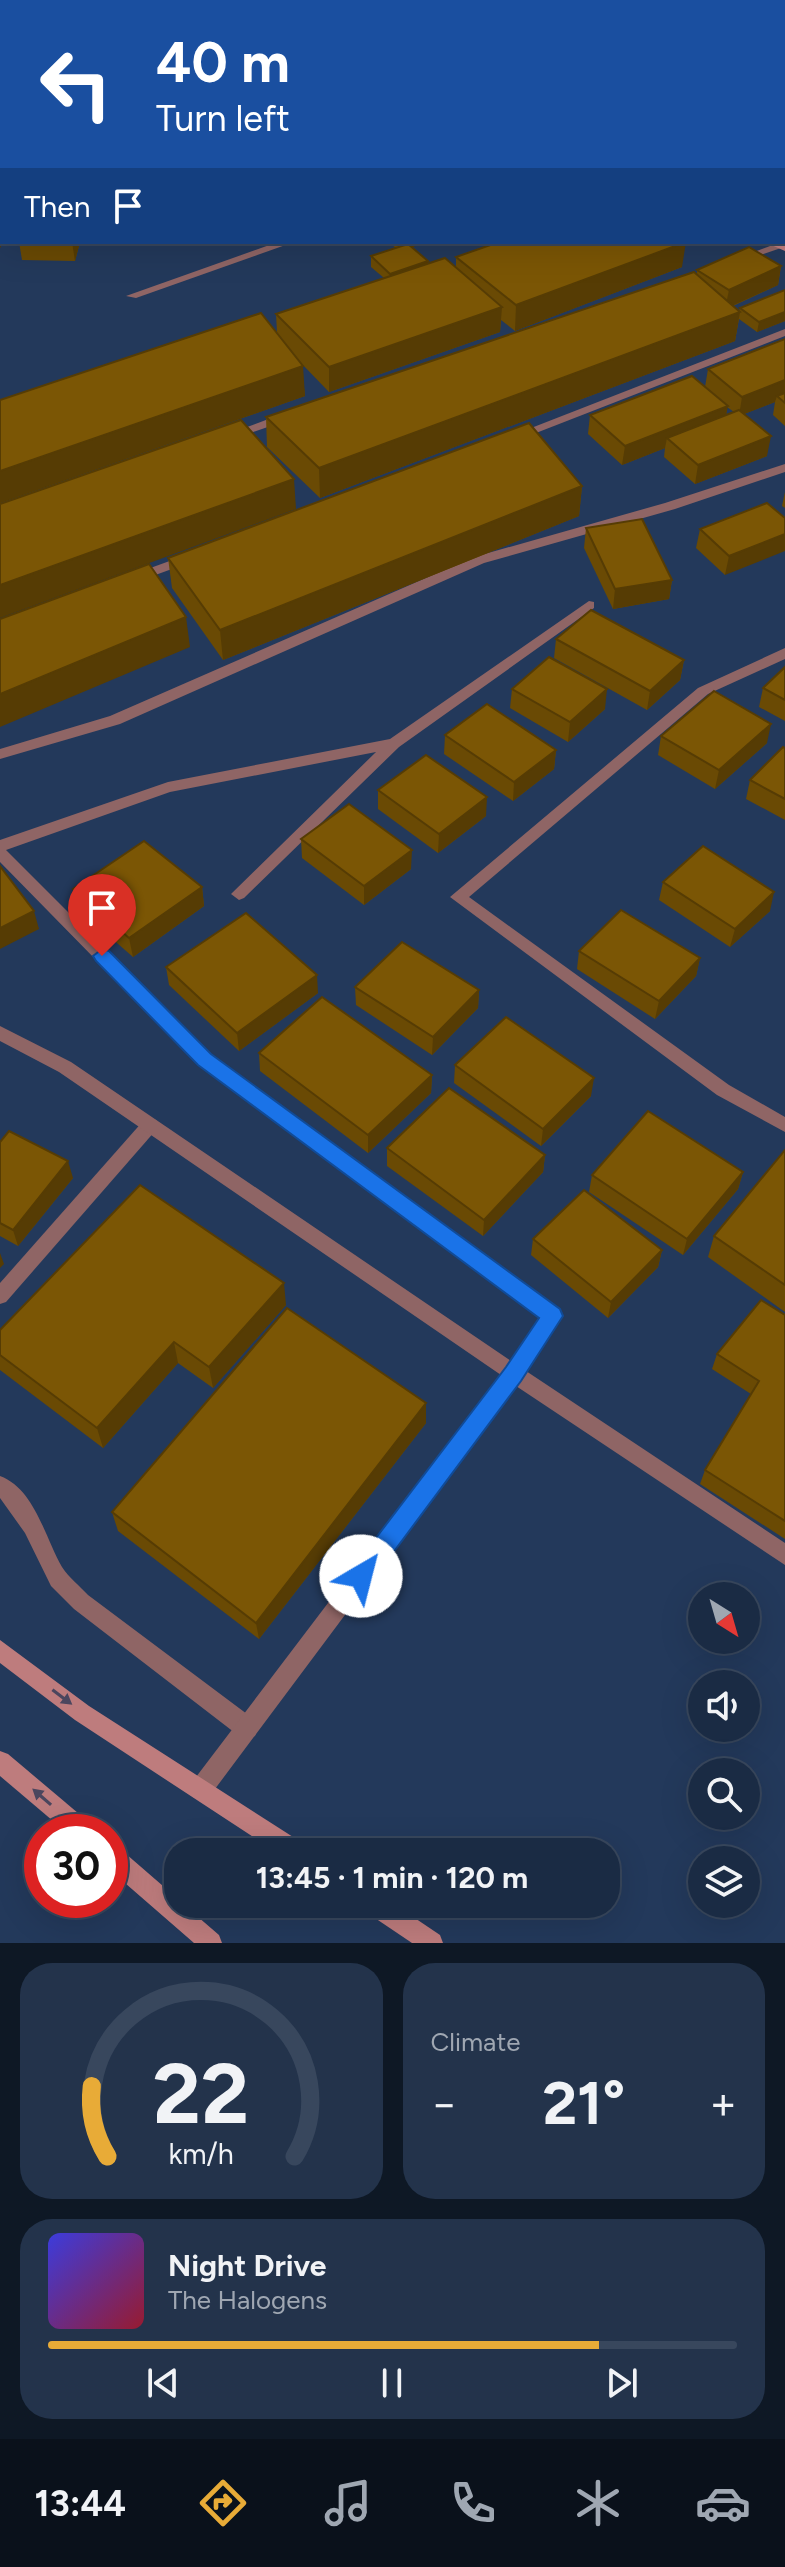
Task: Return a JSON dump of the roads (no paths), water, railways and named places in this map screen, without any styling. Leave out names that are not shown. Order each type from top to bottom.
[{"type":"main road","points":[[0,1650],[82,1713],[275,1838]]},
{"type":"main road","points":[[0,1762],[62,1814]]},
{"type":"main road","points":[[128,1871],[211,1943]]},
{"type":"main road","points":[[395,1918],[432,1943]]},
{"type":"street","points":[[132,296],[283,244]]},
{"type":"street","points":[[721,266],[779,245]]},
{"type":"street","points":[[497,444],[785,332]]},
{"type":"street","points":[[221,438],[295,413]]},
{"type":"street","points":[[0,754],[115,720],[479,560],[670,506],[785,468]]},
{"type":"street","points":[[128,581],[202,554]]},
{"type":"street","points":[[239,894],[394,743],[589,605]]},
{"type":"street","points":[[785,653],[703,691],[458,897],[723,1090],[785,1125]]},
{"type":"street","points":[[0,846],[168,787],[394,743]]},
{"type":"street","points":[[0,853],[204,1059],[552,1316],[513,1374],[201,1789]]},
{"type":"street","points":[[0,1033],[65,1067],[513,1374],[785,1555]]},
{"type":"street","points":[[0,1296],[150,1125]]},
{"type":"street","points":[[0,1485],[14,1498],[32,1526],[58,1579],[81,1602],[247,1728]]}]
